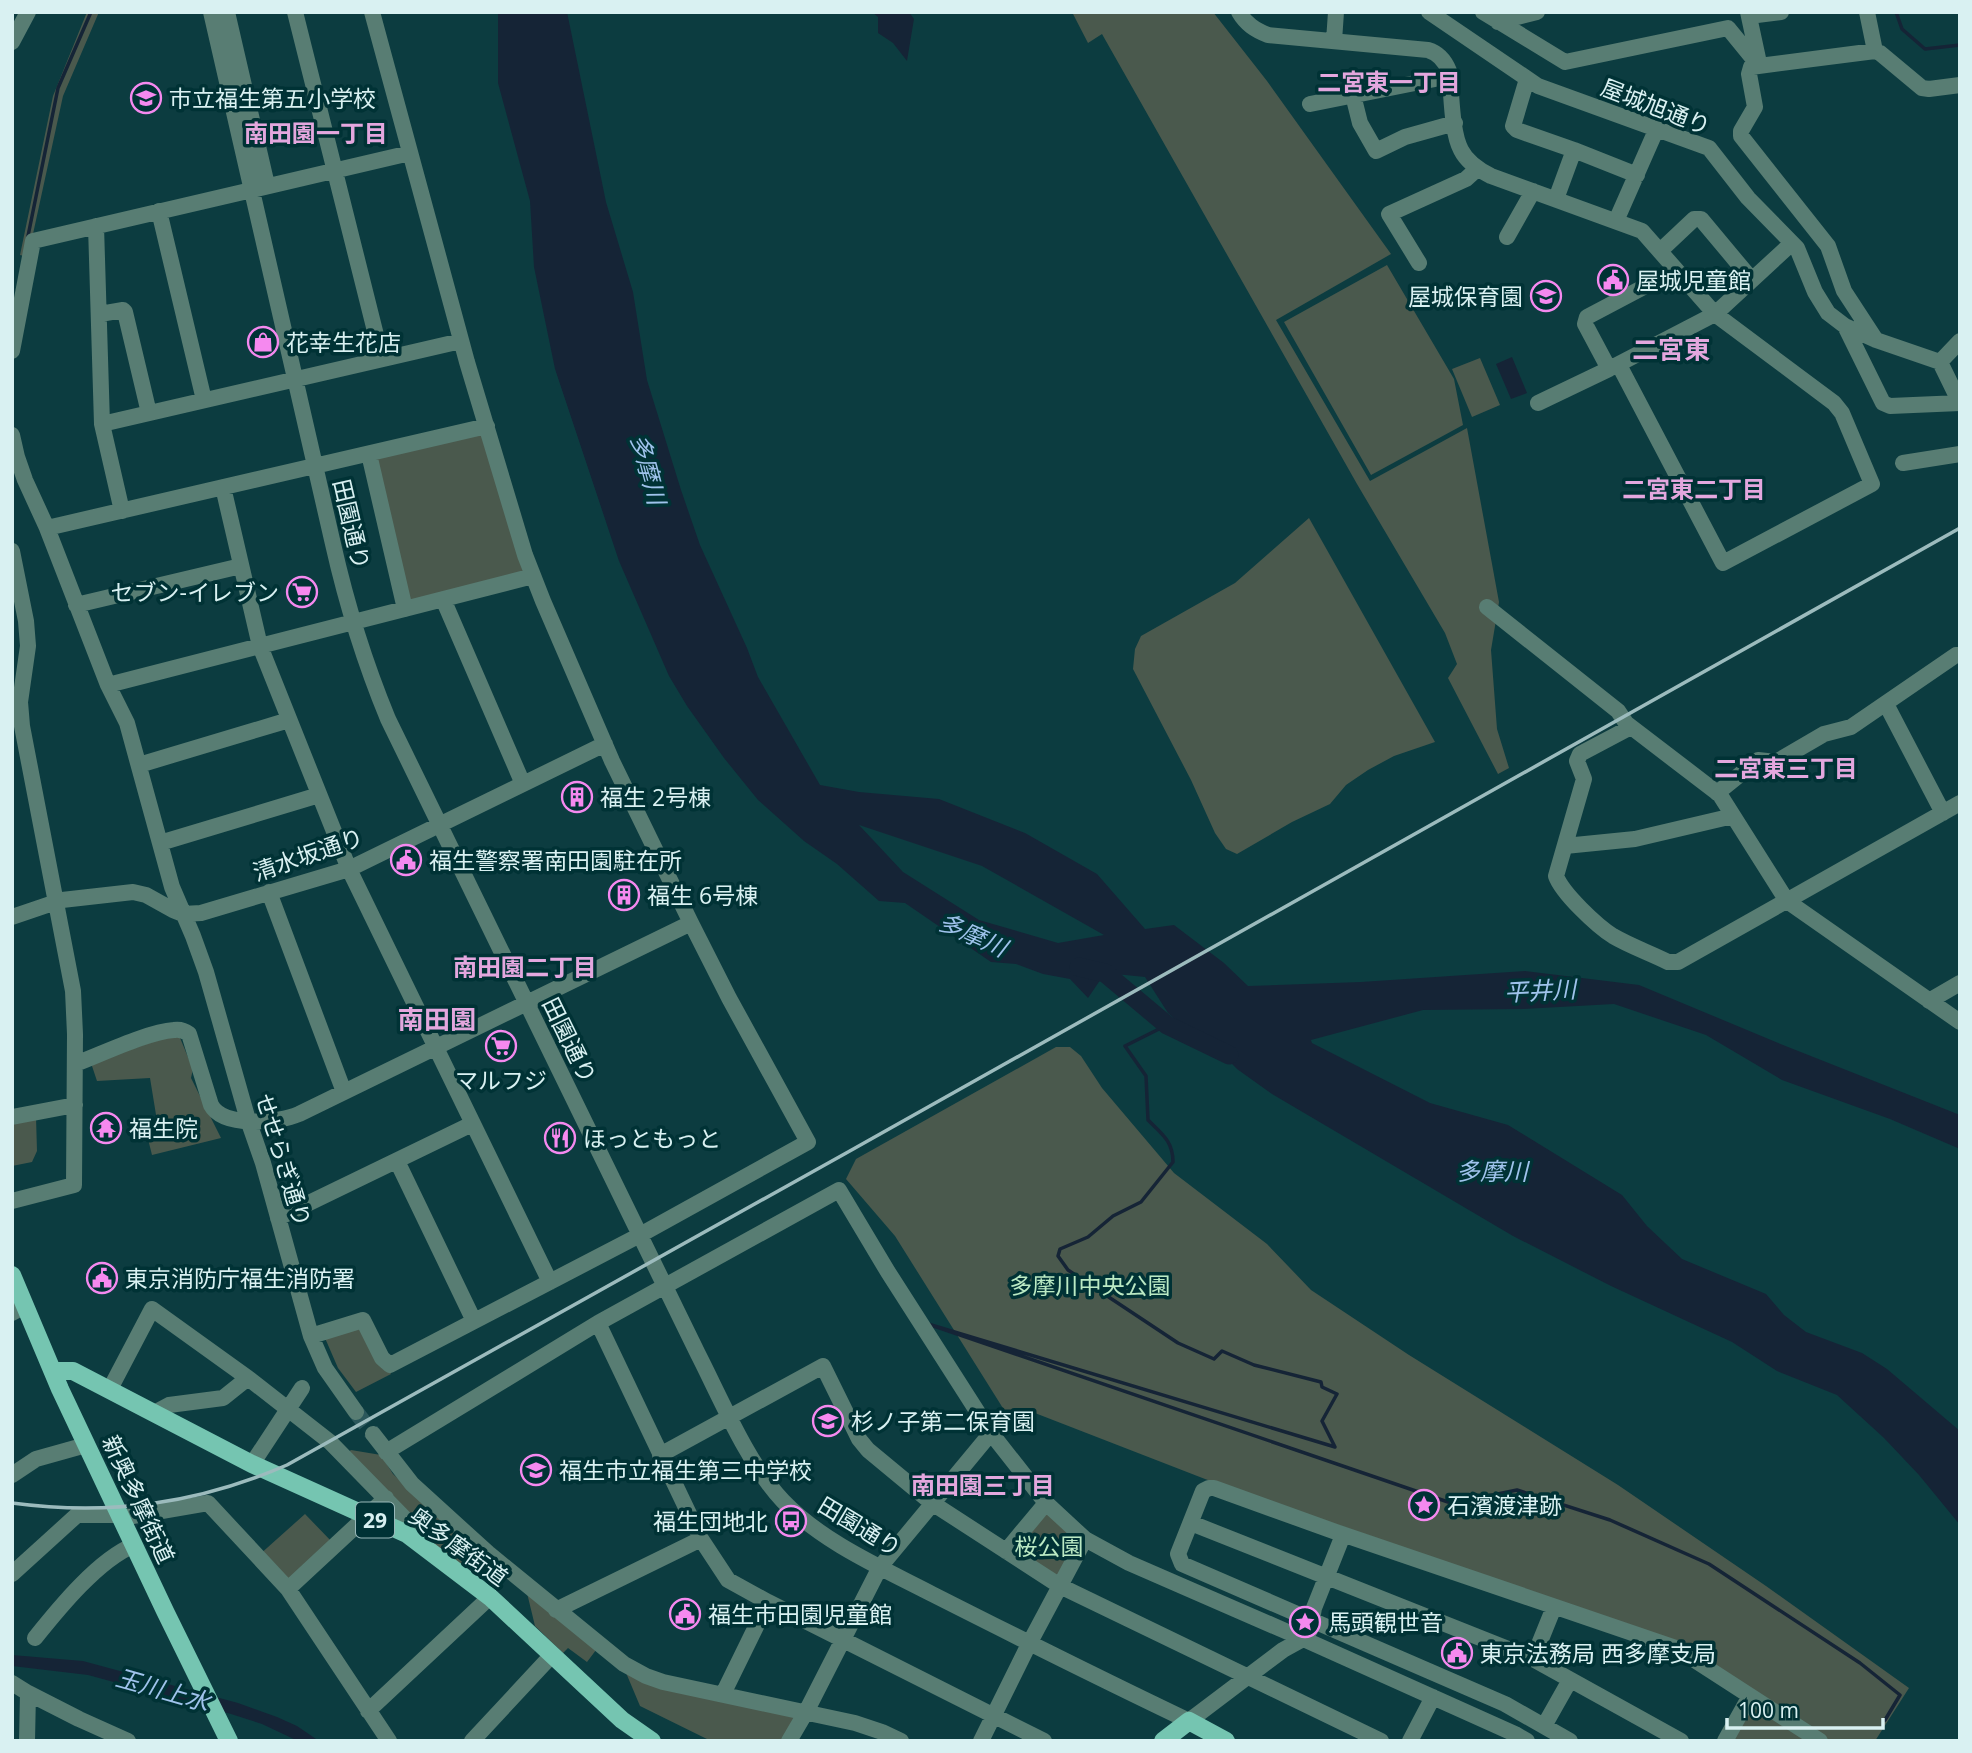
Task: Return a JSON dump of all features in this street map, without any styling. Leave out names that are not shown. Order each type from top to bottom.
[{"type":"main road","name":"新奥多摩街道","points":[[12,1275],[18,1309],[42,1344],[86,1445],[229,1741]]},
{"type":"main road","points":[[42,1344],[73,1371]]},
{"type":"main road","name":"奥多摩街道","points":[[54,1371],[73,1371],[252,1464],[407,1534],[490,1597],[622,1720],[652,1741]]},
{"type":"main road","points":[[1163,1741],[1189,1721],[1226,1741]]},
{"type":"street","points":[[12,42],[28,12]]},
{"type":"street","name":"田園通り","points":[[211,12],[352,623],[369,674],[388,719],[751,1457],[784,1502],[830,1538],[1029,1644],[1189,1721]]},
{"type":"street","points":[[227,12],[267,185]]},
{"type":"street","points":[[295,12],[382,359]]},
{"type":"street","points":[[311,1336],[363,1320],[382,1358],[390,1365],[640,1235],[808,1142],[691,923],[605,744],[533,576],[461,341],[372,12]]},
{"type":"street","points":[[1239,12],[1248,25],[1268,35],[1431,51],[1445,61],[1450,76],[1461,152],[1478,169],[1642,231],[1715,314],[1834,403],[1842,413],[1872,484],[1723,563],[1614,367],[1585,324],[1587,317],[1676,270]]},
{"type":"street","points":[[1334,41],[1336,12]]},
{"type":"street","name":"屋城旭通り","points":[[1429,12],[1527,79],[1547,89],[1709,148],[1748,198],[1797,248],[1820,302],[1828,313],[1845,326]]},
{"type":"street","points":[[1483,12],[1566,62],[1728,28],[1749,17],[1781,12]]},
{"type":"street","points":[[1499,22],[1537,12]]},
{"type":"street","points":[[1867,12],[1875,51]]},
{"type":"street","points":[[1749,17],[1759,66]]},
{"type":"street","points":[[1728,28],[1759,66]]},
{"type":"street","points":[[1876,341],[1844,291],[1828,246],[1741,136],[1741,131],[1755,107],[1749,74],[1751,67],[1875,51],[1880,52],[1922,88],[1960,85]]},
{"type":"street","points":[[1310,104],[1450,76]]},
{"type":"street","points":[[1527,79],[1513,126],[1517,130],[1637,175]]},
{"type":"street","points":[[1353,95],[1360,123],[1376,151],[1405,136],[1455,123]]},
{"type":"street","points":[[1616,220],[1657,128]]},
{"type":"street","points":[[1556,199],[1574,150]]},
{"type":"street","points":[[12,351],[33,241],[410,153]]},
{"type":"street","points":[[1419,263],[1389,214],[1466,179],[1478,169]]},
{"type":"street","points":[[1507,237],[1533,191]]},
{"type":"street","points":[[159,211],[204,400]]},
{"type":"street","points":[[1660,251],[1694,219],[1701,219],[1752,280]]},
{"type":"street","points":[[96,226],[102,424],[122,511]]},
{"type":"street","points":[[1538,403],[1715,314],[1792,243]]},
{"type":"street","points":[[100,314],[123,310],[127,316],[149,413]]},
{"type":"street","points":[[1845,326],[1876,341],[1940,362],[1960,403],[1890,407],[1883,403],[1845,326]]},
{"type":"street","points":[[102,424],[461,341]]},
{"type":"street","points":[[1940,362],[1960,341]]},
{"type":"street","points":[[47,528],[487,426]]},
{"type":"street","name":"せせらぎ通り","points":[[12,435],[25,480],[47,528],[108,685],[127,723],[172,887],[206,972],[311,1336],[325,1368],[356,1412]]},
{"type":"street","points":[[369,454],[405,609]]},
{"type":"street","points":[[1903,463],[1960,454]]},
{"type":"street","points":[[223,487],[260,646],[349,869],[550,1282]]},
{"type":"street","points":[[12,551],[26,621],[28,646],[20,702],[22,726],[73,991],[75,1064],[74,1185],[12,1201]]},
{"type":"street","points":[[76,605],[241,566]]},
{"type":"street","points":[[108,685],[533,576]]},
{"type":"street","points":[[443,599],[523,784]]},
{"type":"street","points":[[1487,607],[1618,711],[1626,723],[1717,793],[1787,901],[1960,1022]]},
{"type":"street","points":[[1717,793],[1758,760],[1776,762],[1824,734],[1851,727],[1956,655],[1960,655]]},
{"type":"street","points":[[1886,704],[1943,813]]},
{"type":"street","points":[[139,765],[289,720]]},
{"type":"street","points":[[1631,727],[1580,754],[1577,761],[1584,779],[1556,876],[1558,883],[1576,905],[1611,935],[1668,962],[1676,963],[1960,803]]},
{"type":"street","name":"清水坂通り","points":[[183,914],[201,913],[349,869],[605,744]]},
{"type":"street","points":[[160,843],[319,795]]},
{"type":"street","points":[[1565,846],[1635,839],[1733,816]]},
{"type":"street","points":[[12,917],[55,902],[133,892],[146,895],[183,914]]},
{"type":"street","points":[[269,892],[344,1092]]},
{"type":"street","points":[[75,1064],[144,1038],[175,1029],[184,1031],[189,1034],[215,1112],[228,1118],[272,1122],[290,1118],[691,923]]},
{"type":"street","points":[[1928,1000],[1960,983]]},
{"type":"street","points":[[12,1117],[75,1105]]},
{"type":"street","points":[[278,1218],[472,1124]]},
{"type":"street","points":[[397,1161],[474,1321]]},
{"type":"street","points":[[386,1452],[597,1323],[839,1190],[991,1433],[1046,1503],[1085,1539],[1129,1563],[1527,1741]]},
{"type":"street","points":[[110,1389],[152,1310],[248,1378],[330,1442],[418,1532],[422,1545]]},
{"type":"street","points":[[597,1323],[701,1539],[728,1580],[1044,1741]]},
{"type":"street","points":[[660,1455],[823,1366],[859,1439],[868,1450],[932,1503],[1060,1586],[1381,1741]]},
{"type":"street","points":[[154,1413],[169,1405],[223,1398],[248,1378]]},
{"type":"street","points":[[252,1464],[302,1388]]},
{"type":"street","points":[[789,1741],[880,1567],[991,1433]]},
{"type":"street","points":[[373,1434],[403,1474],[488,1553],[634,1670],[663,1682],[855,1723],[901,1741]]},
{"type":"street","points":[[12,1475],[36,1459],[86,1445]]},
{"type":"street","points":[[1570,1741],[1505,1704],[1182,1564],[1178,1554],[1203,1492],[1213,1488],[1676,1648],[1819,1741]]},
{"type":"street","points":[[288,1589],[386,1498]]},
{"type":"street","points":[[12,1574],[76,1515],[120,1516],[208,1503],[288,1589],[389,1741]]},
{"type":"street","points":[[1006,1551],[1046,1503]]},
{"type":"street","points":[[1191,1522],[1534,1659],[1681,1741]]},
{"type":"street","points":[[1189,1721],[1283,1650],[1297,1636],[1306,1617],[1307,1604],[1323,1576],[1340,1534]]},
{"type":"street","points":[[556,1610],[701,1539]]},
{"type":"street","points":[[981,1741],[1085,1539]]},
{"type":"street","points":[[35,1638],[63,1603],[109,1559],[134,1545]]},
{"type":"street","points":[[368,1711],[490,1597]]},
{"type":"street","points":[[723,1694],[768,1602]]},
{"type":"street","points":[[1534,1659],[1554,1606]]},
{"type":"street","points":[[472,1741],[552,1655]]},
{"type":"street","points":[[1544,1726],[1570,1680]]},
{"type":"street","points":[[12,1683],[27,1693],[128,1741]]},
{"type":"street","points":[[27,1693],[27,1741]]},
{"type":"street","points":[[1725,1741],[1750,1696]]},
{"type":"street","points":[[1410,1741],[1433,1697]]},
{"type":"green space","points":[[87,12],[99,12],[63,96],[28,257],[20,255],[53,96]]},
{"type":"green space","points":[[1072,12],[1213,12],[1267,81],[1391,254],[1276,320],[1370,481],[1467,428],[1499,602],[1491,650],[1497,729],[1509,768],[1498,774],[1448,678],[1457,664],[1445,633],[1357,484],[1102,34],[1088,43]]},
{"type":"green space","points":[[1387,265],[1454,379],[1463,425],[1371,475],[1284,322]]},
{"type":"green space","points":[[1480,358],[1500,405],[1472,417],[1452,369]]},
{"type":"green space","points":[[485,428],[530,572],[409,605],[374,454]]},
{"type":"green space","points":[[1309,518],[1435,742],[1394,756],[1368,770],[1346,785],[1330,804],[1292,822],[1237,854],[1226,849],[1215,833],[1191,780],[1133,669],[1135,649],[1141,636],[1235,583]]},
{"type":"green space","points":[[178,1033],[193,1069],[191,1078],[221,1138],[152,1155],[147,1135],[158,1127],[150,1078],[97,1081],[91,1063]]},
{"type":"green space","name":"多摩川中央公園","points":[[1056,1047],[1070,1047],[1081,1056],[1102,1088],[1174,1173],[1267,1244],[1311,1290],[1409,1355],[1618,1485],[1909,1688],[1875,1741],[1730,1741],[1757,1693],[1680,1643],[1205,1479],[1022,1408],[1011,1421],[895,1236],[846,1179],[856,1159]]},
{"type":"green space","points":[[36,1117],[37,1151],[32,1162],[12,1166],[12,1121]]},
{"type":"green space","points":[[366,1325],[391,1374],[356,1392],[338,1368],[325,1338]]},
{"type":"green space","points":[[351,1450],[381,1455],[393,1474],[478,1552],[467,1568],[436,1548],[346,1454]]},
{"type":"green space","name":"桜公園","points":[[1043,1509],[1078,1543],[1061,1578],[1014,1553]]},
{"type":"green space","points":[[305,1514],[333,1543],[292,1581],[258,1556]]},
{"type":"green space","points":[[527,1593],[596,1650],[587,1662],[568,1648],[563,1653],[535,1626]]},
{"type":"green space","points":[[624,1668],[802,1714],[786,1741],[711,1741],[640,1706]]},
{"type":"water","name":"平井川","points":[[498,12],[567,12],[606,202],[633,292],[647,380],[681,490],[700,545],[758,677],[820,785],[859,792],[939,799],[1025,833],[1097,874],[1145,929],[1174,925],[1224,963],[1248,986],[1361,982],[1525,971],[1639,985],[1960,1115],[1960,1149],[1890,1119],[1782,1080],[1706,1035],[1614,1004],[1524,1009],[1423,1010],[1311,1040],[1312,1043],[1430,1103],[1508,1125],[1622,1195],[1647,1226],[1682,1259],[1766,1294],[1784,1315],[1806,1332],[1862,1353],[1887,1369],[1960,1431],[1960,1525],[1884,1438],[1837,1395],[1777,1371],[1732,1342],[1611,1286],[1513,1236],[1272,1094],[1237,1069],[1218,1050],[1196,1038],[1168,1013],[1145,977],[1105,973],[1088,998],[1070,979],[1043,974],[1016,964],[991,962],[905,903],[879,901],[758,800],[724,758],[669,676],[619,561],[555,369],[534,267],[530,201],[498,83]],"holes":[[[859,825],[982,866],[1104,935],[1058,943],[979,920],[903,872]]]},
{"type":"water","points":[[872,12],[909,12],[914,19],[907,61],[893,43],[878,33],[878,17]]},
{"type":"water","points":[[1512,357],[1527,393],[1511,399],[1496,364]]},
{"type":"water","name":"玉川上水","points":[[12,1655],[83,1661],[238,1703],[297,1726],[319,1741],[298,1741],[262,1724],[231,1714],[88,1675],[12,1666]]},
{"type":"waterway","points":[[28,236],[58,88],[91,12]]},
{"type":"waterway","points":[[1896,12],[1902,29],[1925,49],[1960,45]]},
{"type":"waterway","name":"多摩川","points":[[1079,967],[1105,973],[1167,1025],[1229,1055]]},
{"type":"waterway","points":[[928,1324],[1335,1447],[1322,1421],[1337,1394],[1322,1387],[1321,1382],[1254,1365],[1222,1351],[1214,1359],[1178,1343],[1068,1270],[1058,1256],[1060,1249],[1088,1237],[1113,1216],[1141,1202],[1173,1162],[1169,1143],[1148,1120],[1146,1076],[1125,1046],[1167,1025]]},
{"type":"waterway","points":[[928,1324],[1448,1502],[1517,1490],[1610,1520],[1709,1564],[1860,1663],[1900,1695],[1885,1720]]},
{"type":"tunnel","points":[[356,1412],[373,1434]]},
{"type":"railway","points":[[12,1503],[83,1508],[152,1504],[220,1489],[287,1465],[1960,528]]},
{"type":"place","name":"市立福生第五小学校","points":[[146,98]]},
{"type":"place","name":"屋城児童館","points":[[1613,280]]},
{"type":"place","name":"屋城保育園","points":[[1546,296]]},
{"type":"place","name":"花幸生花店","points":[[263,342]]},
{"type":"place","name":"セブン-イレブン","points":[[302,592]]},
{"type":"place","name":"福生 2号棟","points":[[577,797]]},
{"type":"place","name":"福生警察署南田園駐在所","points":[[406,860]]},
{"type":"place","name":"福生 6号棟","points":[[624,895]]},
{"type":"place","name":"マルフジ","points":[[501,1046]]},
{"type":"place","name":"福生院","points":[[106,1128]]},
{"type":"place","name":"ほっともっと","points":[[560,1138]]},
{"type":"place","name":"東京消防庁福生消防署","points":[[102,1278]]},
{"type":"place","name":"杉ノ子第二保育園","points":[[828,1421]]},
{"type":"place","name":"福生市立福生第三中学校","points":[[536,1470]]},
{"type":"place","name":"石濱渡津跡","points":[[1424,1505]]},
{"type":"place","name":"福生団地北","points":[[791,1521]]},
{"type":"place","name":"福生市田園児童館","points":[[685,1614]]},
{"type":"place","name":"馬頭観世音","points":[[1305,1622]]},
{"type":"place","name":"東京法務局 西多摩支局","points":[[1457,1653]]},
{"type":"district","name":"二宮東一丁目","points":[[1389,81]]},
{"type":"district","name":"南田園一丁目","points":[[316,132]]},
{"type":"district","name":"二宮東","points":[[1671,349]]},
{"type":"district","name":"二宮東二丁目","points":[[1694,488]]},
{"type":"district","name":"二宮東三丁目","points":[[1786,767]]},
{"type":"district","name":"南田園二丁目","points":[[525,966]]},
{"type":"district","name":"南田園","points":[[437,1019]]},
{"type":"district","name":"南田園三丁目","points":[[983,1484]]}]
